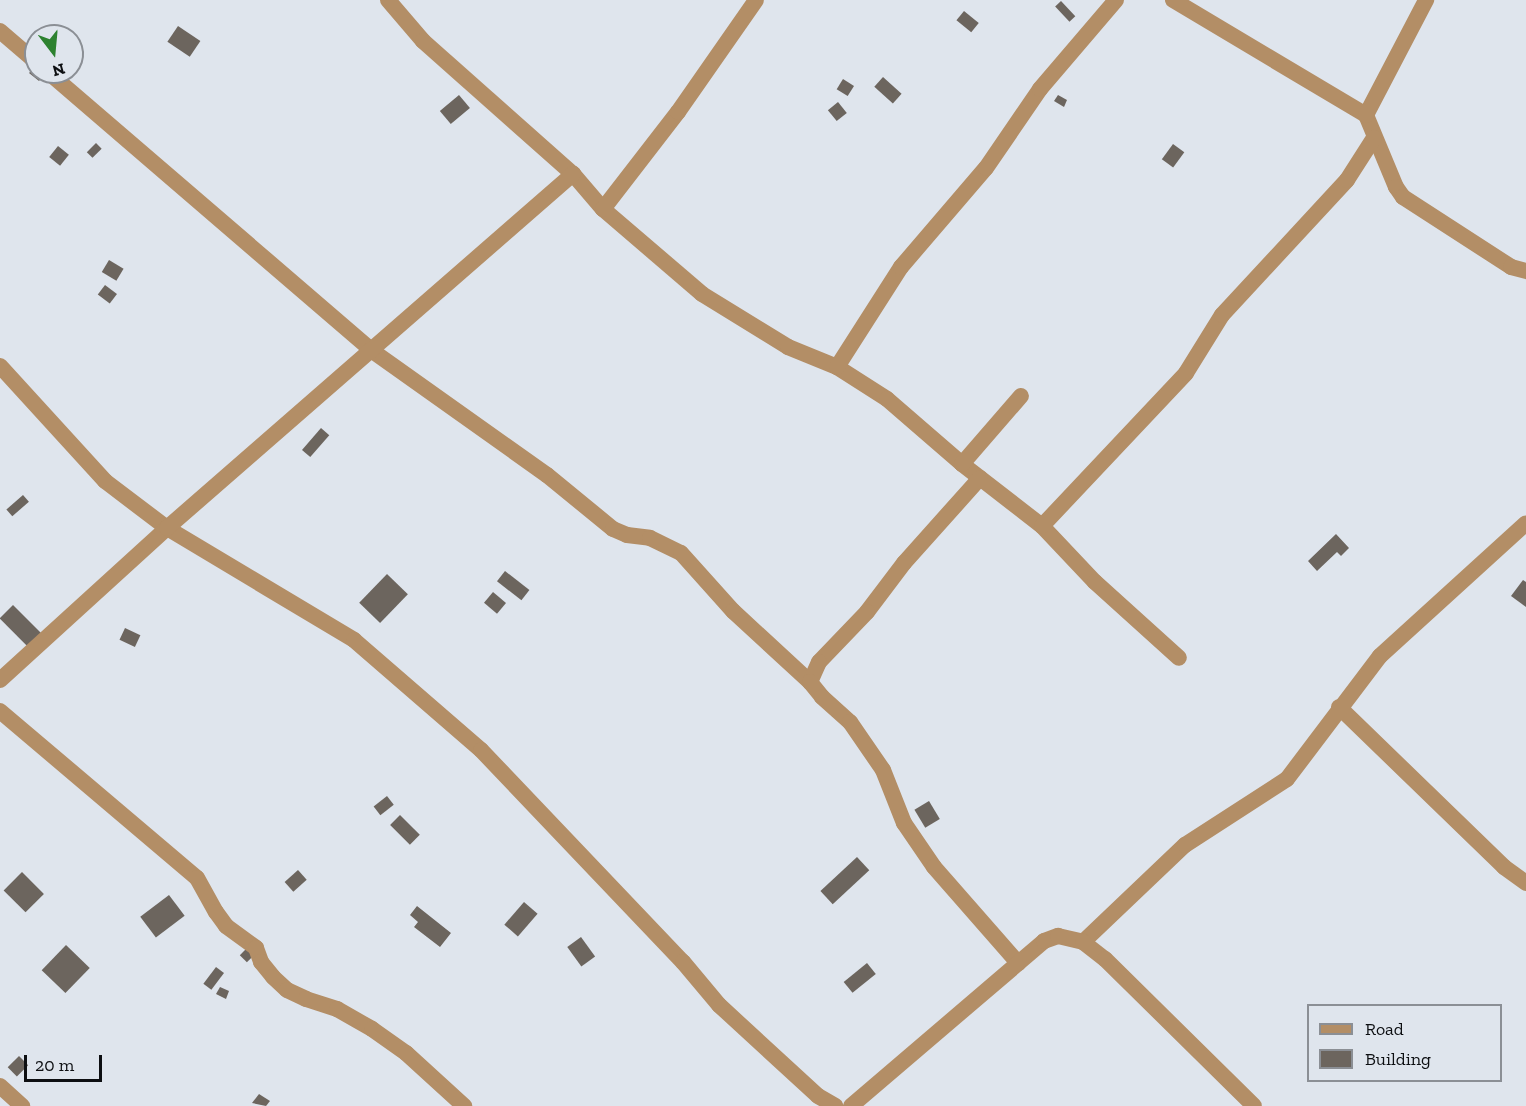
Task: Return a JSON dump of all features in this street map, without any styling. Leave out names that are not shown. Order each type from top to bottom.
[{"type":"street","points":[[388,0],[423,41],[573,174],[603,209],[702,294],[788,347],[837,367],[887,399],[962,464],[1042,526],[1095,582],[1179,658]]},
{"type":"street","points":[[603,209],[678,112],[756,0]]},
{"type":"street","points":[[837,367],[901,267],[979,177],[1040,89],[1116,0]]},
{"type":"street","points":[[1173,0],[1366,115],[1396,187],[1403,197],[1511,267],[1526,271]]},
{"type":"street","points":[[1366,115],[1426,0]]},
{"type":"street","points":[[0,31],[24,52]]},
{"type":"street","points":[[62,84],[371,350],[547,475],[613,529],[627,535],[650,538],[681,553],[733,611],[810,682],[822,698],[850,722],[876,760],[904,823],[934,867],[1018,963]]},
{"type":"street","points":[[1042,526],[1186,373],[1229,307],[1347,180],[1374,138]]},
{"type":"street","points":[[0,680],[167,528],[573,174]]},
{"type":"street","points":[[0,366],[105,481],[167,528],[354,640],[481,750],[683,962],[719,1005],[818,1096],[835,1106]]},
{"type":"street","points":[[962,464],[1021,396]]},
{"type":"street","points":[[810,682],[819,662],[867,612],[904,563],[980,478]]},
{"type":"street","points":[[1083,942],[1185,845],[1287,779],[1339,707],[1380,656],[1526,523]]},
{"type":"street","points":[[1339,707],[1504,867],[1526,883]]},
{"type":"street","points":[[0,711],[197,878],[221,919],[241,938],[256,948],[261,962],[287,990],[337,1009],[372,1029],[406,1053],[464,1106]]},
{"type":"street","points":[[851,1106],[1044,941],[1058,936],[1083,942],[1105,958],[1254,1106]]},
{"type":"street","points":[[0,1086],[22,1106]]},
{"type":"building","points":[[1061,1],[1075,16],[1069,22],[1055,6]]},
{"type":"building","points":[[964,11],[979,23],[971,32],[956,20]]},
{"type":"building","points":[[178,26],[200,41],[190,57],[167,42]]},
{"type":"building","points":[[883,77],[902,94],[893,103],[874,87]]},
{"type":"building","points":[[843,79],[854,86],[848,96],[837,89]]},
{"type":"building","points":[[459,95],[470,108],[451,124],[440,111]]},
{"type":"building","points":[[1058,95],[1067,100],[1064,107],[1054,101]]},
{"type":"building","points":[[838,102],[847,113],[837,121],[828,110]]},
{"type":"building","points":[[96,143],[102,149],[92,158],[87,152]]},
{"type":"building","points":[[1173,144],[1184,152],[1173,168],[1162,159]]},
{"type":"building","points":[[58,146],[69,155],[60,166],[49,157]]},
{"type":"building","points":[[109,260],[124,269],[116,281],[102,272]]},
{"type":"building","points":[[105,285],[117,294],[110,304],[98,295]]},
{"type":"building","points":[[321,428],[329,435],[310,457],[302,450]]},
{"type":"building","points":[[23,495],[29,502],[12,516],[6,509]]},
{"type":"building","points":[[1336,534],[1349,548],[1341,556],[1337,552],[1317,571],[1308,561]]},
{"type":"building","points":[[505,571],[529,590],[521,600],[497,581]]},
{"type":"building","points":[[387,574],[408,594],[380,623],[359,603]]},
{"type":"building","points":[[1523,580],[1526,582],[1526,607],[1511,596]]},
{"type":"building","points":[[493,592],[506,603],[497,614],[484,603]]},
{"type":"building","points":[[13,605],[41,633],[28,647],[0,619]]},
{"type":"building","points":[[125,628],[140,635],[135,647],[120,640]]},
{"type":"building","points":[[387,796],[394,805],[380,815],[374,806]]},
{"type":"building","points":[[929,801],[940,819],[925,828],[914,810]]},
{"type":"building","points":[[400,815],[420,835],[410,845],[390,825]]},
{"type":"building","points":[[857,857],[869,870],[833,904],[820,891]]},
{"type":"building","points":[[298,870],[307,880],[293,892],[285,882]]},
{"type":"building","points":[[22,872],[44,894],[26,912],[4,890]]},
{"type":"building","points":[[169,895],[185,916],[156,937],[140,917]]},
{"type":"building","points":[[524,902],[538,914],[518,936],[504,925]]},
{"type":"building","points":[[417,906],[451,933],[440,947],[414,927],[418,922],[410,915]]},
{"type":"building","points":[[581,937],[595,956],[581,966],[567,947]]},
{"type":"building","points":[[66,945],[90,968],[65,993],[42,970]]},
{"type":"building","points":[[249,946],[256,953],[247,962],[240,955]]},
{"type":"building","points":[[867,963],[876,974],[852,993],[844,982]]},
{"type":"building","points":[[216,967],[224,973],[211,990],[203,984]]},
{"type":"building","points":[[220,987],[229,991],[226,999],[216,994]]},
{"type":"building","points":[[19,1056],[28,1065],[17,1077],[8,1067]]},
{"type":"building","points":[[259,1094],[270,1101],[266,1106],[252,1103]]}]
